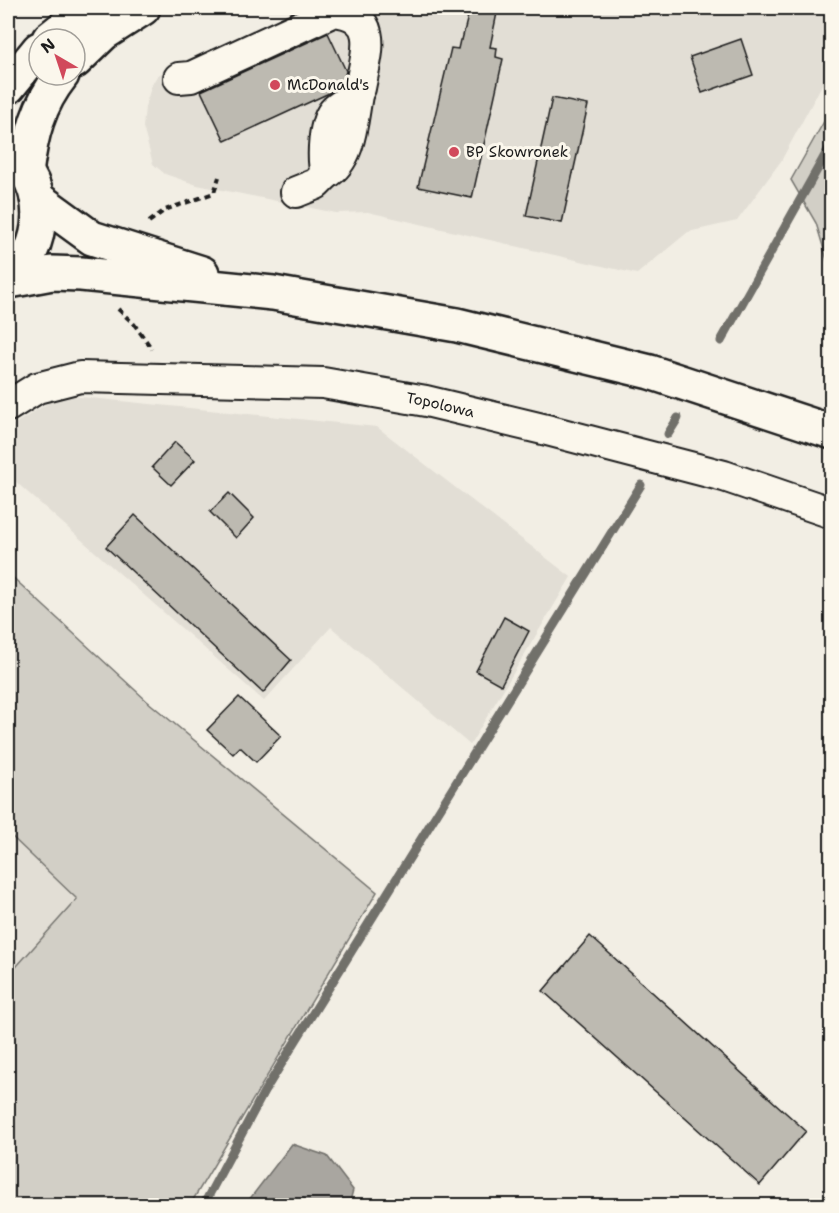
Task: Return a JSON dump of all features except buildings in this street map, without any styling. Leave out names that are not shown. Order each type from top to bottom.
[{"type":"main road","points":[[64,27],[88,8]]},
{"type":"main road","points":[[87,49],[104,33],[143,8]]},
{"type":"main road","points":[[8,87],[27,64]]},
{"type":"main road","points":[[8,282],[24,264],[35,244],[39,221],[24,174],[30,139],[39,110],[54,87]]},
{"type":"main road","points":[[24,174],[92,238],[130,252],[273,293]]},
{"type":"main road","points":[[8,282],[52,273],[273,293],[458,325],[555,346],[650,372],[831,432]]},
{"type":"street","points":[[179,78],[192,77],[334,11],[359,20],[369,37],[357,95],[333,111],[329,121],[323,154],[326,174],[316,184],[296,192]]},
{"type":"street","name":"Topolowa","points":[[8,385],[37,388],[80,377],[323,383],[426,400],[724,477],[831,513]]},
{"type":"street","name":"Topolowa","points":[[8,406],[37,388]]},
{"type":"path","points":[[147,223],[165,210],[214,193],[219,177]]},
{"type":"path","points":[[114,306],[134,324],[150,346],[167,379]]},
{"type":"shaded area","points":[[300,8],[831,8],[831,68],[781,161],[737,221],[688,232],[637,274],[368,212],[336,213],[197,185],[165,174],[153,164],[143,127],[145,107],[152,84],[158,75]]},
{"type":"shaded area","points":[[831,109],[831,273],[816,223],[791,180]]},
{"type":"shaded area","points":[[61,395],[377,427],[571,577],[470,745],[331,627],[264,701],[8,475],[8,428]]},
{"type":"shaded area","points":[[8,573],[147,701],[377,892],[190,1205],[8,1205],[8,976],[77,899],[8,833]]},
{"type":"shaded area","points":[[8,833],[78,899],[8,976]]},
{"type":"shaded area","points":[[292,1144],[327,1156],[353,1190],[349,1205],[245,1205]]},
{"type":"waterway","points":[[721,341],[832,143]]},
{"type":"waterway","points":[[668,434],[678,418]]},
{"type":"waterway","points":[[203,1206],[264,1092],[641,485]]},
{"type":"place","name":"McDonald's","points":[[275,85]]},
{"type":"place","name":"BP Skowronek","points":[[454,152]]}]
